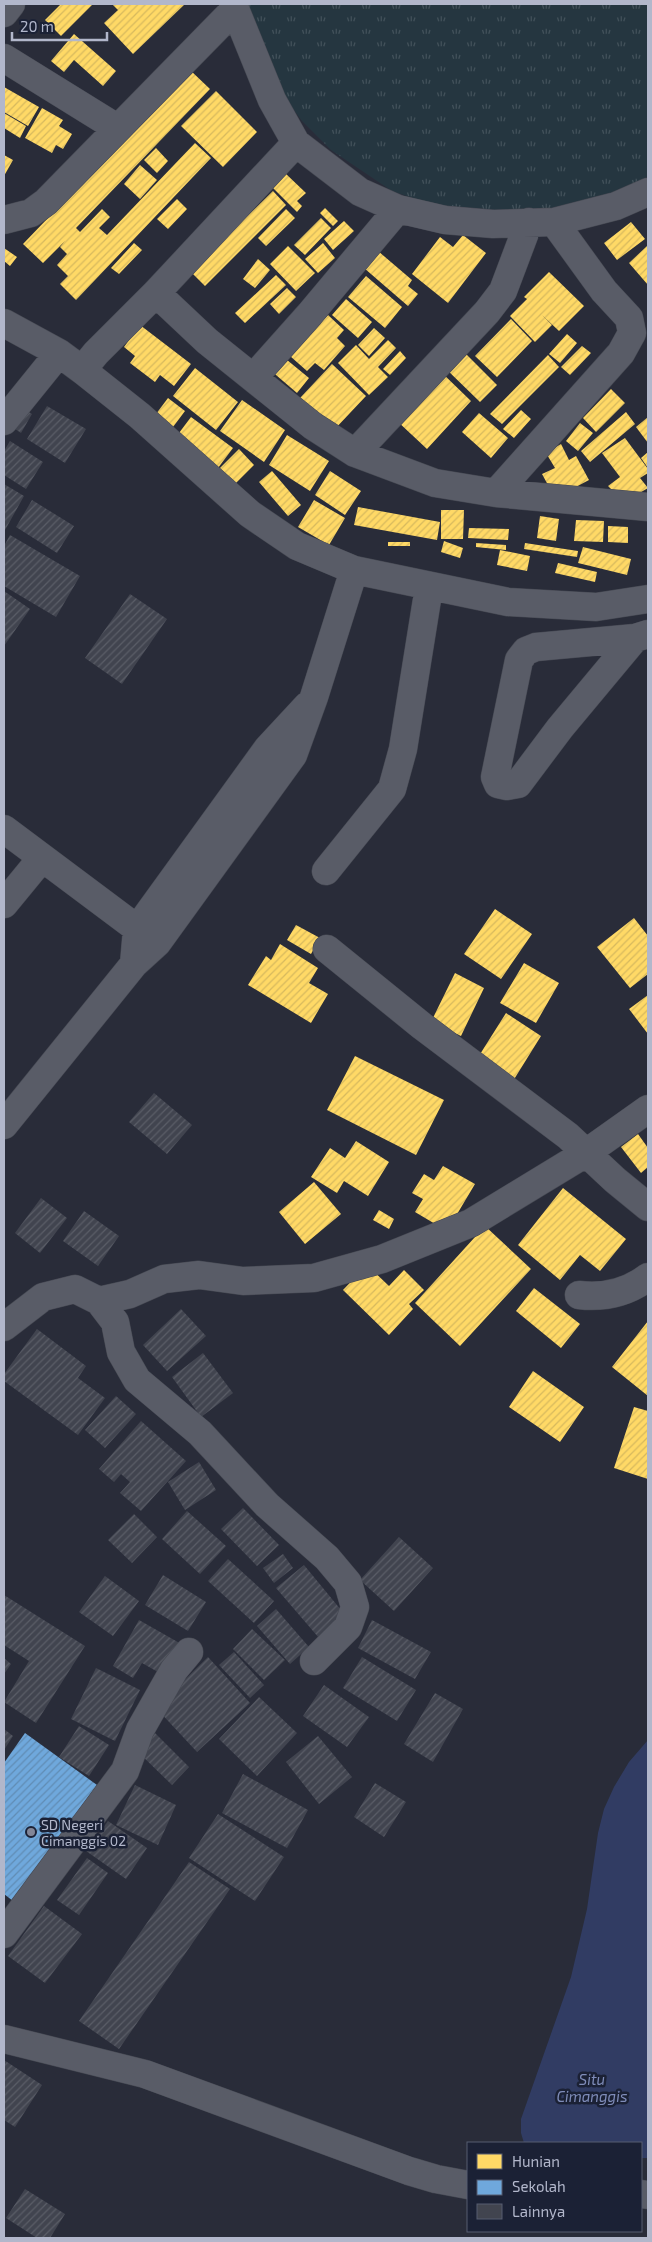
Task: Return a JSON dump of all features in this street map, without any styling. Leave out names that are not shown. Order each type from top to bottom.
[{"type":"street","points":[[4,12],[11,4]]},
{"type":"street","points":[[4,220],[31,213],[46,202],[234,7],[272,100],[296,143],[360,192],[398,209],[445,220],[494,224],[541,222],[616,206],[648,192]]},
{"type":"street","points":[[4,58],[117,128]]},
{"type":"street","points":[[82,370],[296,143]]},
{"type":"street","points":[[253,378],[310,314],[398,209]]},
{"type":"street","points":[[355,453],[487,312],[503,291],[541,222]]},
{"type":"street","points":[[496,494],[621,353],[632,333],[629,318],[541,222]]},
{"type":"street","points":[[156,293],[207,341],[253,378],[313,426],[355,453],[435,483],[496,494],[648,507]]},
{"type":"street","points":[[4,323],[59,353],[82,370],[140,416],[250,514],[297,546],[354,570],[508,602],[596,607],[648,599]]},
{"type":"street","points":[[4,421],[59,353]]},
{"type":"street","points":[[4,1125],[134,964],[147,936],[268,748],[314,697],[354,570]]},
{"type":"street","points":[[326,872],[392,788],[403,750],[429,587]]},
{"type":"street","points":[[592,640],[596,607]]},
{"type":"street","points":[[642,636],[560,728],[518,784],[507,786],[498,784],[495,777],[519,660],[526,651],[536,647],[642,636]]},
{"type":"street","points":[[4,830],[147,936]]},
{"type":"street","points":[[4,904],[41,859]]},
{"type":"street","points":[[327,949],[422,1026],[568,1136],[648,1207]]},
{"type":"street","points":[[99,1300],[130,1294],[164,1279],[199,1275],[243,1281],[314,1278],[382,1259],[471,1223],[586,1153],[648,1109]]},
{"type":"street","points":[[579,1295],[606,1296],[623,1291],[648,1278]]},
{"type":"street","points":[[4,1326],[43,1297],[75,1290],[99,1300],[115,1322],[121,1352],[137,1380],[200,1433],[267,1505],[327,1558],[348,1583],[355,1606],[348,1627],[314,1661]]},
{"type":"street","points":[[4,1934],[125,1772],[140,1730],[174,1670],[189,1652]]},
{"type":"street","points":[[4,2039],[144,2074],[409,2171],[436,2179],[467,2185]]},
{"type":"green space","points":[[246,4],[648,4],[648,176],[640,182],[586,205],[537,215],[450,211],[392,191],[331,150],[302,121],[280,91]]},
{"type":"water","name":"Situ Cimanggis","points":[[648,1740],[648,2158],[642,2158],[642,2142],[524,2142],[521,2133],[521,2119],[571,1977],[587,1909],[598,1833],[604,1809],[614,1787],[629,1762]]},
{"type":"building: Hunian","points":[[61,4],[93,4],[61,36],[45,20]]},
{"type":"building: Hunian","points":[[112,4],[185,4],[133,54],[104,23],[118,10]]},
{"type":"building: Hunian","points":[[74,34],[116,71],[103,86],[74,60],[64,72],[51,61]]},
{"type":"building: Hunian","points":[[190,70],[210,89],[76,228],[80,232],[102,209],[110,217],[99,228],[107,235],[195,143],[211,158],[76,300],[60,284],[68,276],[57,265],[67,254],[60,247],[65,241],[43,263],[23,244]]},
{"type":"building: Hunian","points":[[4,87],[39,107],[28,126],[4,112]]},
{"type":"building: Hunian","points":[[216,91],[257,132],[223,167],[181,126]]},
{"type":"building: Hunian","points":[[42,108],[63,120],[59,126],[72,134],[63,149],[56,145],[52,153],[25,138]]},
{"type":"building: Hunian","points":[[4,113],[26,126],[20,138],[4,128]]},
{"type":"building: Hunian","points":[[156,148],[168,161],[157,173],[144,160]]},
{"type":"building: Hunian","points":[[4,155],[13,160],[4,176]]},
{"type":"building: Hunian","points":[[140,165],[157,180],[140,199],[124,184]]},
{"type":"building: Hunian","points":[[285,173],[306,193],[297,201],[302,206],[297,212],[272,187]]},
{"type":"building: Hunian","points":[[273,191],[286,205],[205,286],[191,272]]},
{"type":"building: Hunian","points":[[177,199],[187,209],[168,229],[157,219]]},
{"type":"building: Hunian","points":[[325,208],[338,221],[333,226],[320,213]]},
{"type":"building: Hunian","points":[[286,209],[295,218],[266,246],[258,238]]},
{"type":"building: Hunian","points":[[321,218],[331,228],[305,255],[294,245]]},
{"type":"building: Hunian","points":[[344,221],[354,231],[333,250],[324,239]]},
{"type":"building: Hunian","points":[[631,222],[645,239],[617,260],[604,243]]},
{"type":"building: Hunian","points":[[463,235],[486,253],[448,303],[412,274],[440,237],[453,247]]},
{"type":"building: Hunian","points":[[134,243],[142,250],[119,274],[111,268]]},
{"type":"building: Hunian","points":[[323,243],[335,258],[318,273],[305,259]]},
{"type":"building: Hunian","points":[[288,246],[315,273],[296,291],[270,264]]},
{"type":"building: Hunian","points":[[648,247],[648,285],[629,263]]},
{"type":"building: Hunian","points":[[4,248],[17,257],[10,266],[4,261]]},
{"type":"building: Hunian","points":[[378,251],[412,280],[408,286],[418,294],[408,306],[364,268]]},
{"type":"building: Hunian","points":[[258,259],[270,270],[255,288],[243,279]]},
{"type":"building: Hunian","points":[[549,272],[584,306],[559,331],[542,315],[552,325],[535,342],[510,316],[527,299],[524,297]]},
{"type":"building: Hunian","points":[[276,275],[286,285],[245,323],[235,313]]},
{"type":"building: Hunian","points":[[366,276],[402,307],[385,328],[348,297]]},
{"type":"building: Hunian","points":[[287,288],[296,297],[279,314],[270,304]]},
{"type":"building: Hunian","points":[[346,299],[372,322],[358,338],[332,315]]},
{"type":"building: Hunian","points":[[328,315],[344,330],[337,338],[345,346],[324,370],[315,363],[307,371],[290,356]]},
{"type":"building: Hunian","points":[[511,319],[532,341],[497,377],[475,356]]},
{"type":"building: Hunian","points":[[140,325],[191,364],[174,386],[160,375],[155,382],[130,363],[135,356],[124,347]]},
{"type":"building: Hunian","points":[[374,328],[385,338],[369,356],[358,345]]},
{"type":"building: Hunian","points":[[567,334],[577,343],[560,363],[549,354]]},
{"type":"building: Hunian","points":[[388,340],[396,348],[378,367],[388,377],[369,395],[338,363],[356,345],[369,359]]},
{"type":"building: Hunian","points":[[582,346],[591,353],[570,375],[561,367]]},
{"type":"building: Hunian","points":[[460,348],[497,385],[480,402],[443,366]]},
{"type":"building: Hunian","points":[[400,351],[406,358],[390,375],[383,369]]},
{"type":"building: Hunian","points":[[281,355],[309,378],[297,393],[269,369]]},
{"type":"building: Hunian","points":[[548,355],[559,367],[502,424],[490,414]]},
{"type":"building: Hunian","points":[[332,364],[366,396],[333,431],[300,398]]},
{"type":"building: Hunian","points":[[195,368],[238,402],[216,430],[173,396]]},
{"type":"building: Hunian","points":[[440,371],[471,401],[427,449],[396,420]]},
{"type":"building: Hunian","points":[[611,389],[625,403],[596,432],[583,418]]},
{"type":"building: Hunian","points":[[168,398],[185,411],[173,427],[156,414]]},
{"type":"building: Hunian","points":[[242,400],[285,430],[264,462],[220,431]]},
{"type":"building: Hunian","points":[[521,410],[531,419],[514,438],[503,429]]},
{"type":"building: Hunian","points":[[626,412],[635,424],[590,462],[581,451]]},
{"type":"building: Hunian","points":[[479,413],[508,438],[491,458],[462,432]]},
{"type":"building: Hunian","points":[[191,417],[233,448],[215,472],[173,441]]},
{"type":"building: Hunian","points":[[648,417],[648,443],[636,427]]},
{"type":"building: Hunian","points":[[580,423],[593,433],[578,451],[566,441]]},
{"type":"building: Hunian","points":[[287,435],[329,461],[310,491],[269,465]]},
{"type":"building: Hunian","points":[[625,438],[648,469],[648,473],[640,478],[648,488],[624,502],[608,486],[620,477],[602,453]]},
{"type":"building: Hunian","points":[[561,444],[569,460],[576,456],[589,480],[555,498],[542,474],[555,468],[546,453]]},
{"type":"building: Hunian","points":[[239,449],[254,465],[233,486],[217,471]]},
{"type":"building: Hunian","points":[[648,452],[648,468],[641,458]]},
{"type":"building: Hunian","points":[[272,471],[301,505],[288,516],[259,482]]},
{"type":"building: Hunian","points":[[330,471],[361,491],[345,515],[315,495]]},
{"type":"building: Hunian","points":[[314,500],[345,518],[329,545],[298,527]]},
{"type":"building: Hunian","points":[[358,507],[440,522],[437,540],[354,525]]},
{"type":"building: Hunian","points":[[441,510],[464,510],[463,539],[441,539]]},
{"type":"building: Hunian","points":[[540,516],[559,519],[556,541],[537,538]]},
{"type":"building: Hunian","points":[[576,520],[604,521],[603,542],[574,541]]},
{"type":"building: Hunian","points":[[608,526],[628,527],[628,543],[608,542]]},
{"type":"building: Hunian","points":[[469,528],[509,529],[508,540],[468,538]]},
{"type":"building: Hunian","points":[[444,541],[463,548],[460,558],[441,552]]},
{"type":"building: Hunian","points":[[388,542],[410,542],[410,546],[388,546]]},
{"type":"building: Hunian","points":[[476,543],[506,545],[506,550],[476,547]]},
{"type":"building: Hunian","points":[[525,543],[578,551],[577,557],[524,549]]},
{"type":"building: Hunian","points":[[583,547],[631,559],[627,575],[578,563]]},
{"type":"building: Hunian","points":[[500,550],[530,556],[527,571],[497,565]]},
{"type":"building: Hunian","points":[[558,563],[597,572],[595,582],[555,573]]},
{"type":"building: Hunian","points":[[495,909],[532,934],[501,979],[464,954]]},
{"type":"building: Hunian","points":[[634,918],[648,936],[648,974],[630,988],[597,947]]},
{"type":"building: Hunian","points":[[296,925],[320,938],[311,954],[287,940]]},
{"type":"building: Hunian","points":[[280,944],[318,968],[309,983],[328,994],[311,1023],[248,985],[266,956],[271,960]]},
{"type":"building: Hunian","points":[[524,963],[559,983],[536,1023],[500,1003]]},
{"type":"building: Hunian","points":[[455,973],[484,988],[461,1036],[431,1022]]},
{"type":"building: Hunian","points":[[648,995],[648,1034],[629,1009]]},
{"type":"building: Hunian","points":[[506,1013],[541,1036],[513,1081],[477,1059]]},
{"type":"building: Hunian","points":[[355,1056],[444,1100],[416,1155],[327,1110]]},
{"type":"building: Hunian","points":[[638,1134],[648,1148],[648,1167],[641,1173],[621,1147]]},
{"type":"building: Hunian","points":[[356,1141],[389,1162],[368,1196],[344,1181],[337,1193],[311,1177],[330,1148],[345,1158]]},
{"type":"building: Hunian","points":[[443,1166],[475,1184],[447,1231],[415,1212],[423,1199],[412,1193],[424,1174],[434,1180]]},
{"type":"building: Hunian","points":[[314,1182],[341,1214],[305,1244],[279,1212]]},
{"type":"building: Hunian","points":[[563,1188],[626,1239],[600,1271],[580,1255],[560,1280],[518,1245]]},
{"type":"building: Hunian","points":[[379,1210],[394,1219],[389,1229],[373,1220]]},
{"type":"building: Hunian","points":[[485,1226],[531,1269],[460,1346],[415,1303]]},
{"type":"building: Hunian","points":[[367,1265],[389,1286],[404,1270],[424,1290],[409,1304],[413,1309],[389,1335],[343,1290]]},
{"type":"building: Hunian","points":[[534,1288],[580,1324],[561,1348],[516,1311]]},
{"type":"building: Hunian","points":[[648,1321],[648,1396],[612,1367]]},
{"type":"building: Hunian","points":[[533,1371],[584,1407],[560,1442],[509,1407]]},
{"type":"building: Hunian","points":[[634,1407],[648,1411],[648,1479],[614,1468]]},
{"type":"building: Sekolah","points":[[25,1733],[97,1785],[13,1901],[4,1894],[4,1763]]},
{"type":"building: Lainnya","points":[[19,406],[32,414],[21,433],[8,424]]},
{"type":"building: Lainnya","points":[[47,406],[86,429],[65,463],[27,439]]},
{"type":"building: Lainnya","points":[[10,441],[43,462],[26,489],[4,475],[4,451]]},
{"type":"building: Lainnya","points":[[4,484],[24,496],[4,532]]},
{"type":"building: Lainnya","points":[[32,500],[74,526],[57,553],[16,527]]},
{"type":"building: Lainnya","points":[[10,535],[80,576],[56,617],[4,586],[4,546]]},
{"type":"building: Lainnya","points":[[4,591],[30,609],[4,646]]},
{"type":"building: Lainnya","points":[[130,594],[167,619],[122,684],[85,658]]},
{"type":"building: Lainnya","points":[[154,1093],[192,1125],[167,1154],[129,1122]]},
{"type":"building: Lainnya","points":[[41,1198],[67,1218],[40,1253],[15,1233]]},
{"type":"building: Lainnya","points":[[84,1211],[119,1236],[98,1266],[63,1241]]},
{"type":"building: Lainnya","points":[[181,1309],[206,1336],[167,1371],[143,1345]]},
{"type":"building: Lainnya","points":[[37,1329],[86,1366],[78,1378],[105,1398],[78,1435],[4,1381],[4,1374]]},
{"type":"building: Lainnya","points":[[203,1353],[233,1393],[201,1417],[172,1377]]},
{"type":"building: Lainnya","points":[[116,1396],[136,1414],[105,1448],[85,1430]]},
{"type":"building: Lainnya","points":[[141,1421],[186,1461],[141,1511],[120,1493],[130,1482],[121,1474],[114,1482],[99,1469]]},
{"type":"building: Lainnya","points":[[199,1462],[216,1490],[185,1510],[168,1482]]},
{"type":"building: Lainnya","points":[[243,1508],[279,1545],[257,1566],[221,1529]]},
{"type":"building: Lainnya","points":[[187,1511],[226,1546],[200,1574],[162,1539]]},
{"type":"building: Lainnya","points":[[134,1514],[157,1537],[132,1563],[108,1540]]},
{"type":"building: Lainnya","points":[[399,1537],[433,1568],[394,1611],[360,1580]]},
{"type":"building: Lainnya","points":[[283,1554],[293,1568],[274,1583],[263,1568]]},
{"type":"building: Lainnya","points":[[228,1559],[274,1601],[254,1623],[208,1581]]},
{"type":"building: Lainnya","points":[[304,1565],[346,1616],[319,1638],[276,1588]]},
{"type":"building: Lainnya","points":[[163,1575],[206,1602],[188,1631],[145,1605]]},
{"type":"building: Lainnya","points":[[105,1576],[139,1601],[113,1636],[79,1612]]},
{"type":"building: Lainnya","points":[[4,1595],[85,1646],[36,1723],[4,1702],[29,1661],[4,1645]]},
{"type":"building: Lainnya","points":[[276,1609],[309,1647],[290,1664],[257,1626]]},
{"type":"building: Lainnya","points":[[139,1620],[183,1645],[165,1676],[142,1663],[133,1678],[113,1666]]},
{"type":"building: Lainnya","points":[[372,1620],[431,1652],[415,1679],[358,1648]]},
{"type":"building: Lainnya","points":[[252,1629],[285,1660],[264,1680],[233,1649]]},
{"type":"building: Lainnya","points":[[234,1652],[264,1685],[250,1698],[219,1665]]},
{"type":"building: Lainnya","points":[[208,1657],[250,1703],[197,1752],[156,1708]]},
{"type":"building: Lainnya","points":[[362,1657],[416,1690],[397,1721],[343,1688]]},
{"type":"building: Lainnya","points":[[4,1658],[11,1664],[4,1674]]},
{"type":"building: Lainnya","points":[[96,1668],[140,1690],[115,1741],[71,1719]]},
{"type":"building: Lainnya","points":[[324,1685],[369,1717],[347,1747],[303,1716]]},
{"type":"building: Lainnya","points":[[435,1693],[463,1709],[433,1762],[404,1744]]},
{"type":"building: Lainnya","points":[[259,1697],[297,1733],[257,1776],[219,1739]]},
{"type":"building: Lainnya","points":[[79,1726],[109,1745],[89,1776],[59,1757]]},
{"type":"building: Lainnya","points":[[4,1729],[13,1736],[4,1750]]},
{"type":"building: Lainnya","points":[[155,1733],[189,1767],[172,1785],[137,1751]]},
{"type":"building: Lainnya","points":[[318,1736],[352,1777],[319,1804],[286,1762]]},
{"type":"building: Lainnya","points":[[243,1774],[308,1810],[287,1848],[222,1813]]},
{"type":"building: Lainnya","points":[[375,1783],[406,1802],[384,1837],[354,1817]]},
{"type":"building: Lainnya","points":[[135,1785],[176,1805],[158,1845],[116,1825]]},
{"type":"building: Lainnya","points":[[218,1814],[284,1857],[255,1901],[189,1858]]},
{"type":"building: Lainnya","points":[[108,1821],[147,1848],[126,1879],[86,1851]]},
{"type":"building: Lainnya","points":[[87,1858],[108,1873],[79,1915],[57,1900]]},
{"type":"building: Lainnya","points":[[189,1862],[230,1889],[119,2049],[79,2021]]},
{"type":"building: Lainnya","points":[[44,1906],[82,1934],[45,1983],[8,1956]]},
{"type":"building: Lainnya","points":[[4,2060],[42,2085],[15,2127],[4,2120]]},
{"type":"building: Lainnya","points":[[25,2189],[65,2214],[50,2238],[37,2238],[6,2218]]},
{"type":"place","name":"SD Negeri Cimanggis 02","points":[[31,1832]]}]
